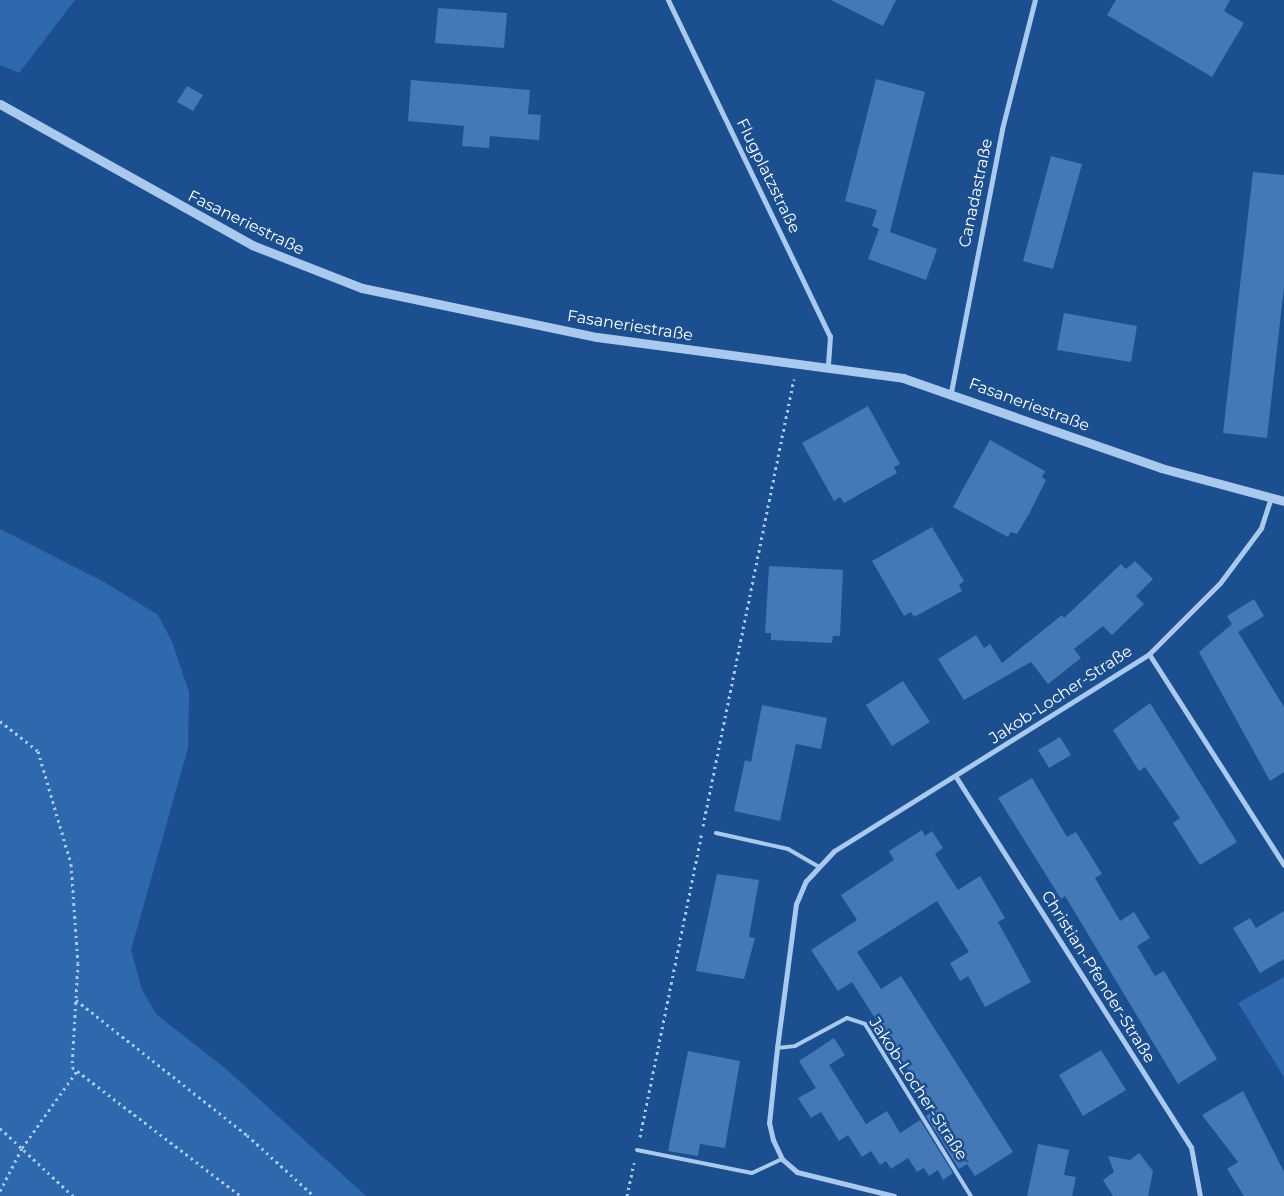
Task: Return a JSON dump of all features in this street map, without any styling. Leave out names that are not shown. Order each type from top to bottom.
[{"type":"street","name":"Flugplatzstraße","points":[[668,0],[830,336],[828,366]]},
{"type":"street","name":"Canadastraße","points":[[950,392],[1000,138],[1035,0]]},
{"type":"street","name":"Fasaneriestraße","points":[[0,104],[252,245],[362,288],[597,337],[797,364],[828,366],[950,392],[1161,468],[1284,500]]},
{"type":"street","name":"Jakob-Locher-Straße","points":[[782,1159],[770,1123],[777,1048],[796,904],[818,866],[1149,654],[1220,583],[1260,528],[1272,498]]},
{"type":"street","points":[[1149,654],[1284,864]]},
{"type":"street","name":"Christian-Pfender-Straße","points":[[956,777],[1191,1147],[1200,1196]]},
{"type":"street","points":[[782,1159],[797,1172],[820,1180],[894,1196]]},
{"type":"lane","points":[[716,833],[788,849],[818,866]]},
{"type":"lane","name":"Jakob-Locher-Straße","points":[[777,1048],[795,1046],[847,1018],[865,1024],[971,1196]]},
{"type":"lane","points":[[637,1150],[752,1173],[782,1159]]},
{"type":"path","points":[[627,1196],[797,364]]},
{"type":"path","points":[[0,721],[38,751],[60,817],[71,864],[76,918],[75,999],[70,1055],[77,1071],[241,1196]]},
{"type":"path","points":[[75,999],[247,1135],[314,1196]]},
{"type":"path","points":[[0,1191],[22,1148],[77,1071]]},
{"type":"path","points":[[0,1128],[74,1196]]},
{"type":"shaded area","points":[[0,0],[75,0],[19,73],[0,65]]},
{"type":"shaded area","points":[[0,529],[106,583],[158,615],[172,642],[189,692],[188,748],[131,950],[142,990],[157,1015],[226,1069],[366,1196],[0,1196]]},
{"type":"shaded area","points":[[1284,977],[1284,1077],[1238,1003]]},
{"type":"building","points":[[831,0],[896,0],[883,26]]},
{"type":"building","points":[[1116,0],[1230,0],[1224,11],[1244,23],[1212,77],[1107,15]]},
{"type":"building","points":[[438,8],[507,13],[504,48],[435,43]]},
{"type":"building","points":[[876,79],[925,92],[890,232],[937,249],[926,280],[868,259],[879,229],[872,226],[877,210],[845,201]]},
{"type":"building","points":[[411,80],[530,90],[528,114],[541,115],[539,140],[490,136],[489,148],[462,146],[464,126],[408,121]]},
{"type":"building","points":[[187,86],[203,95],[193,111],[177,102]]},
{"type":"building","points":[[1051,156],[1082,164],[1053,269],[1023,261]]},
{"type":"building","points":[[1253,172],[1284,175],[1284,287],[1267,438],[1223,433]]},
{"type":"building","points":[[1064,313],[1137,326],[1131,362],[1057,350]]},
{"type":"building","points":[[868,406],[900,464],[894,467],[897,473],[844,503],[840,497],[834,501],[802,443]]},
{"type":"building","points":[[990,440],[1045,471],[1042,477],[1046,480],[1029,514],[1017,534],[1011,532],[1008,537],[953,507]]},
{"type":"building","points":[[932,527],[964,581],[959,585],[962,591],[914,617],[911,612],[904,616],[872,561]]},
{"type":"building","points":[[1135,561],[1153,579],[1136,596],[1144,604],[1112,635],[1103,626],[1074,649],[1081,658],[1048,684],[1031,662],[964,700],[938,659],[976,635],[984,648],[990,644],[1002,663],[1062,615],[1064,618],[1121,564],[1126,569]]},
{"type":"building","points":[[769,566],[843,570],[840,636],[833,636],[832,643],[771,640],[771,633],[765,633]]},
{"type":"building","points":[[1254,599],[1264,616],[1238,632],[1284,707],[1284,772],[1270,781],[1199,652],[1232,624],[1227,616]]},
{"type":"building","points":[[903,681],[930,722],[892,746],[866,705]]},
{"type":"building","points":[[1150,703],[1237,842],[1200,865],[1173,823],[1180,818],[1145,767],[1139,771],[1113,730]]},
{"type":"building","points":[[762,705],[827,718],[821,749],[796,744],[780,821],[734,811],[745,760],[751,762]]},
{"type":"building","points":[[1060,737],[1071,755],[1049,768],[1038,750]]},
{"type":"building","points":[[1032,778],[1067,837],[1076,832],[1102,874],[1095,878],[1120,921],[1134,912],[1150,938],[1137,946],[1155,976],[1164,971],[1217,1059],[1178,1084],[1065,896],[1061,899],[998,798]]},
{"type":"building","points":[[922,830],[925,836],[932,831],[943,848],[935,854],[958,890],[980,876],[1005,918],[998,922],[1031,982],[985,1007],[968,976],[960,981],[950,963],[969,952],[937,901],[857,952],[881,989],[901,976],[1013,1152],[975,1176],[967,1164],[959,1169],[926,1116],[934,1111],[852,982],[838,991],[811,950],[857,920],[841,895],[894,860],[889,851]]},
{"type":"building","points":[[717,874],[759,880],[749,937],[755,938],[744,979],[696,971]]},
{"type":"building","points":[[1284,911],[1284,959],[1260,973],[1233,928],[1250,918],[1256,928]]},
{"type":"building","points":[[834,1038],[845,1055],[829,1065],[866,1124],[887,1111],[900,1133],[920,1120],[953,1173],[943,1180],[938,1170],[929,1176],[924,1168],[917,1172],[908,1158],[891,1169],[886,1161],[880,1165],[871,1151],[862,1157],[848,1135],[839,1141],[821,1112],[811,1118],[798,1098],[816,1088],[799,1061]]},
{"type":"building","points":[[1101,1050],[1126,1090],[1083,1116],[1059,1075]]},
{"type":"building","points":[[688,1051],[740,1061],[725,1148],[700,1144],[698,1156],[668,1151]]},
{"type":"building","points":[[1243,1091],[1284,1172],[1284,1196],[1244,1196],[1227,1169],[1238,1162],[1202,1115]]},
{"type":"building","points":[[1038,1144],[1069,1150],[1064,1175],[1076,1177],[1072,1196],[1027,1196]]},
{"type":"building","points":[[1139,1153],[1153,1171],[1148,1196],[1113,1196],[1103,1180],[1114,1172],[1108,1156],[1130,1160]]}]
